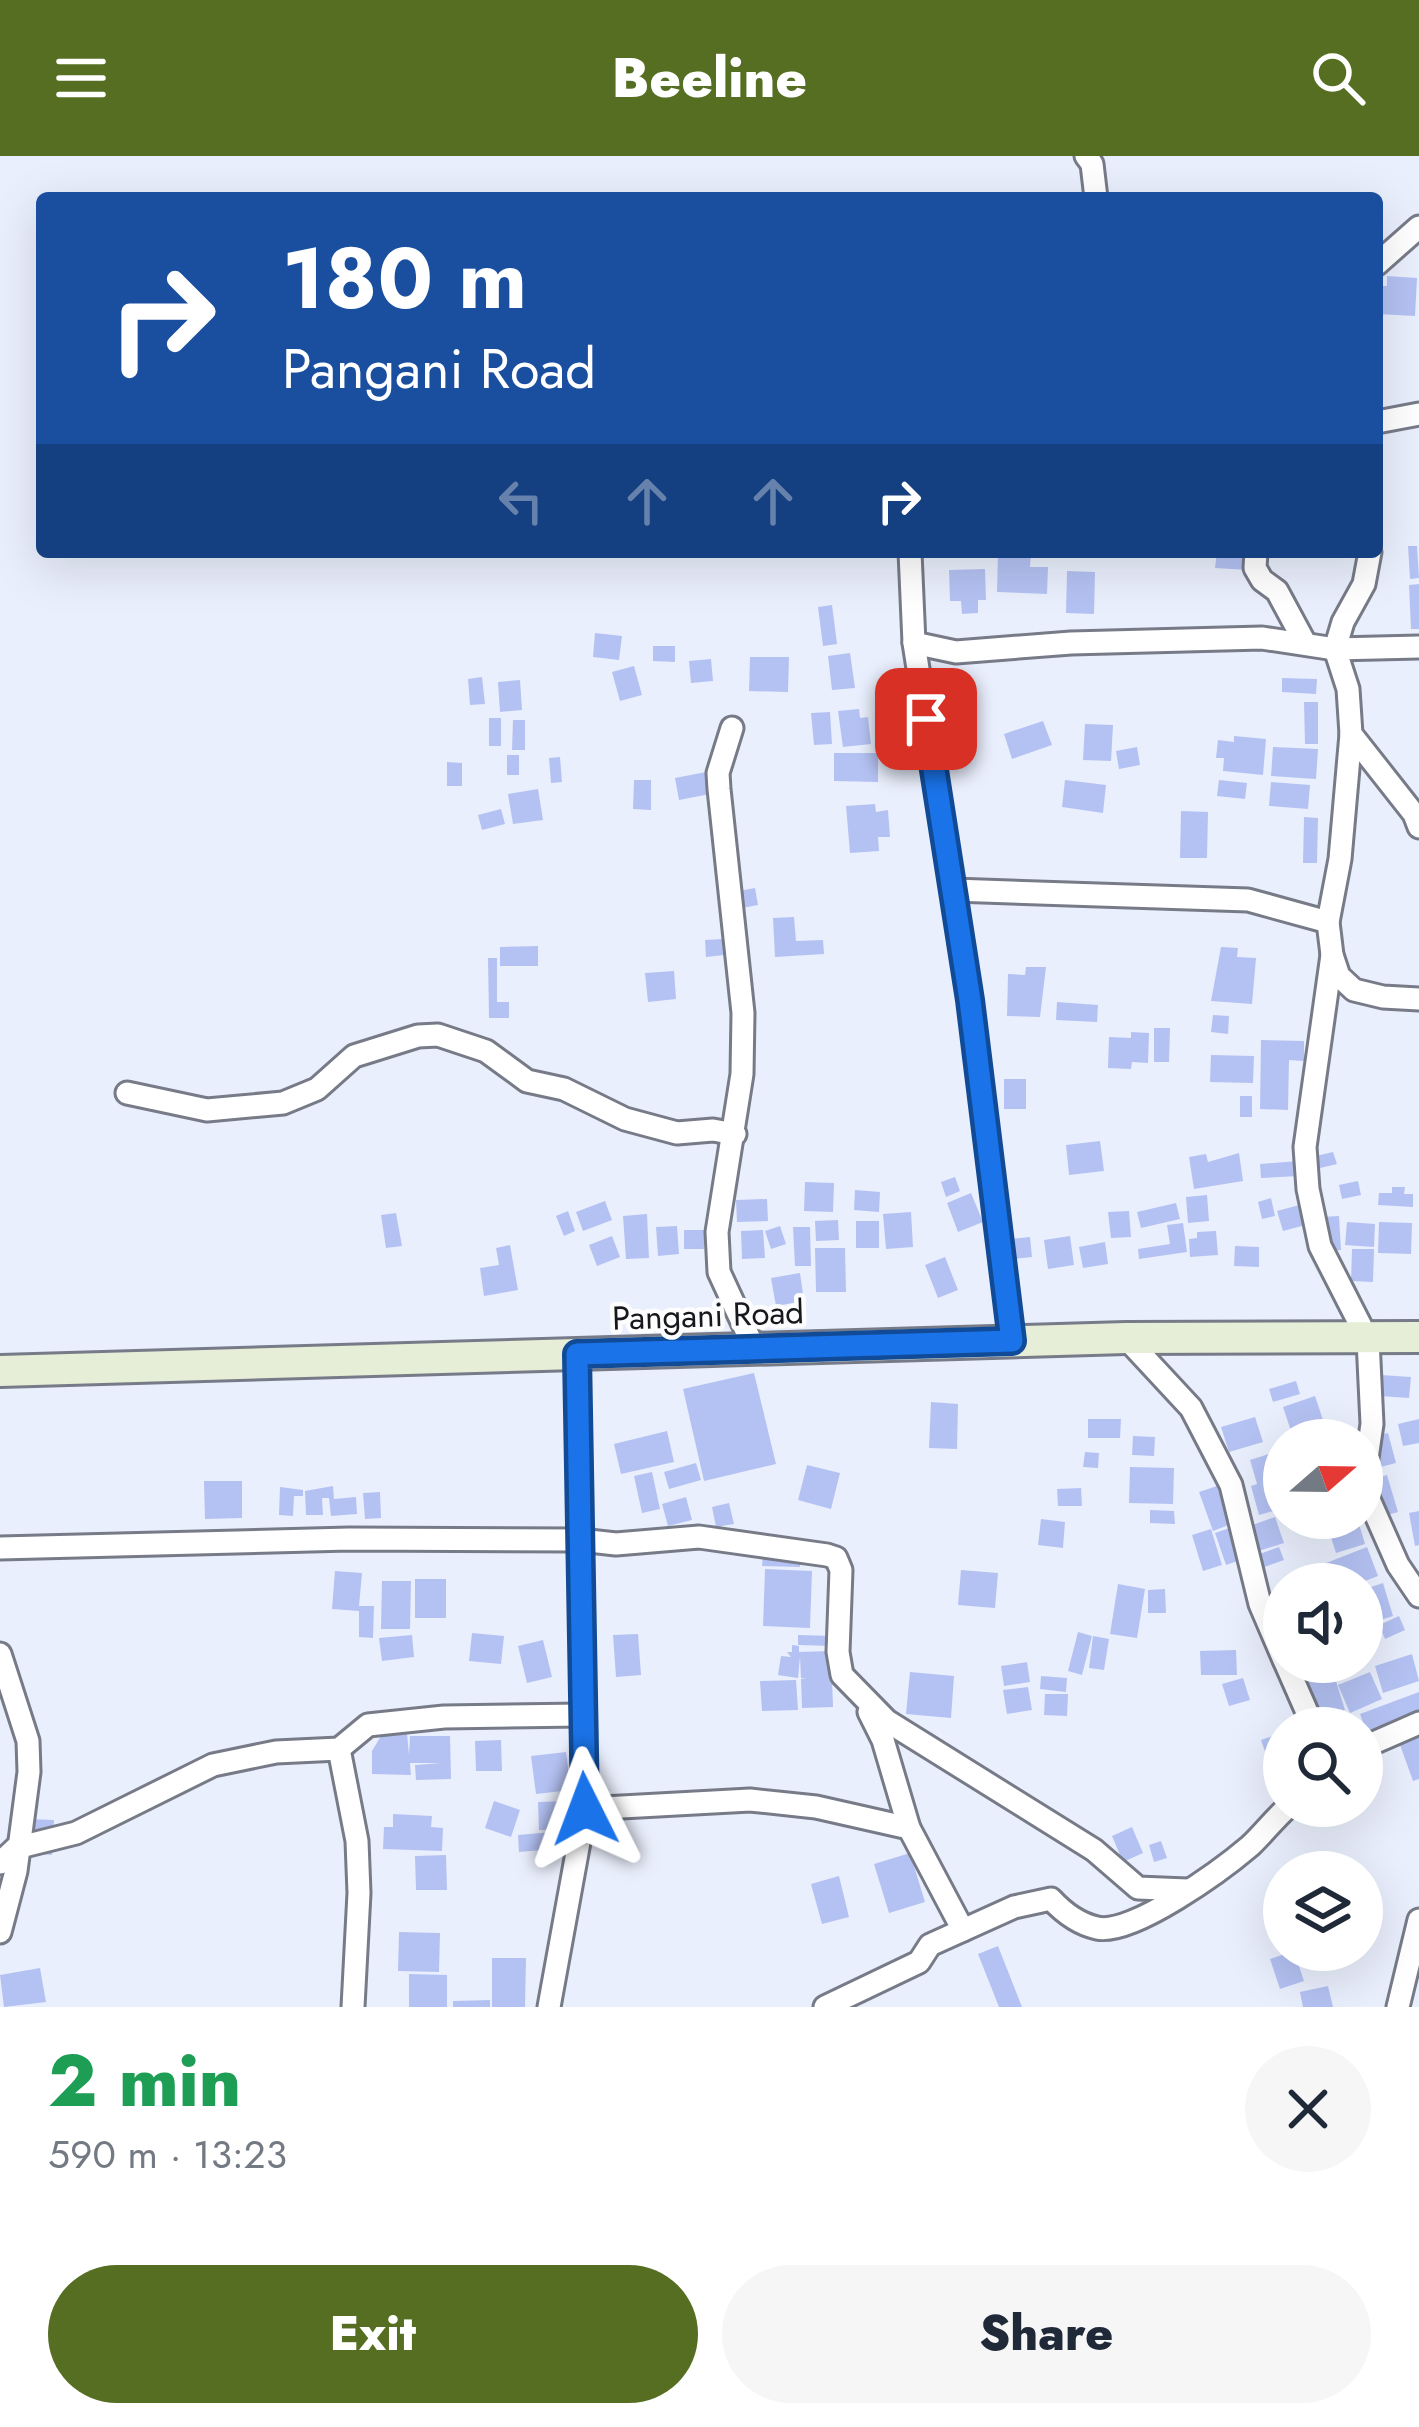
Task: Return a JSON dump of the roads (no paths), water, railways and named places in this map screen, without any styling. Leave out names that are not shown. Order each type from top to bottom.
[{"type":"main road","name":"Pangani Road","points":[[0,1371],[1126,1338],[1419,1337]]},
{"type":"street","points":[[1086,156],[1092,164],[1095,192]]},
{"type":"street","points":[[1383,259],[1419,227]]},
{"type":"street","points":[[1383,421],[1419,414]]},
{"type":"street","points":[[910,558],[914,643],[1012,1341]]},
{"type":"street","points":[[1256,558],[1255,568],[1277,591],[1305,644]]},
{"type":"street","points":[[1369,558],[1364,584],[1343,622],[1335,649],[1348,689],[1351,734],[1340,859],[1328,922],[1339,976],[1354,990],[1419,999]]},
{"type":"street","points":[[914,643],[956,652],[1262,638],[1335,649],[1419,646]]},
{"type":"street","points":[[731,728],[718,773],[742,1013],[742,1074],[717,1232],[719,1272],[755,1350]]},
{"type":"street","points":[[1351,734],[1414,814],[1419,827]]},
{"type":"street","points":[[952,890],[1247,900],[1328,922]]},
{"type":"street","points":[[1332,955],[1305,1148],[1308,1189],[1320,1246],[1368,1340],[1372,1424],[1364,1479],[1367,1495],[1398,1565],[1419,1596]]},
{"type":"street","points":[[127,1093],[207,1110],[283,1103],[316,1088],[354,1056],[418,1036],[438,1035],[486,1051],[527,1081],[564,1089],[625,1119],[676,1133],[713,1130],[735,1134]]},
{"type":"street","points":[[1126,1338],[1191,1408],[1232,1485],[1263,1611]]},
{"type":"street","points":[[550,2007],[585,1809],[577,1354]]},
{"type":"street","points":[[0,1548],[349,1539],[616,1544],[699,1537],[816,1552],[836,1558],[842,1570],[838,1652],[842,1675],[887,1721],[1094,1850],[1138,1888],[1187,1890]]},
{"type":"street","points":[[0,1654],[28,1742],[28,1772],[8,1856],[16,1871],[0,1932]]},
{"type":"street","points":[[860,1696],[883,1740],[909,1828],[963,1930]]},
{"type":"street","points":[[8,1856],[76,1833],[213,1765],[276,1752],[339,1749],[355,1732],[387,1721],[581,1715]]},
{"type":"street","points":[[1383,1739],[1419,1723]]},
{"type":"street","points":[[339,1749],[357,1841],[353,2007]]},
{"type":"street","points":[[585,1809],[750,1800],[816,1807],[909,1828]]},
{"type":"street","points":[[825,2007],[919,1961],[930,1946],[1014,1907],[1051,1899],[1064,1913],[1100,1930],[1133,1923],[1251,1845],[1268,1827]]},
{"type":"street","points":[[1406,2003],[1419,1920]]}]
